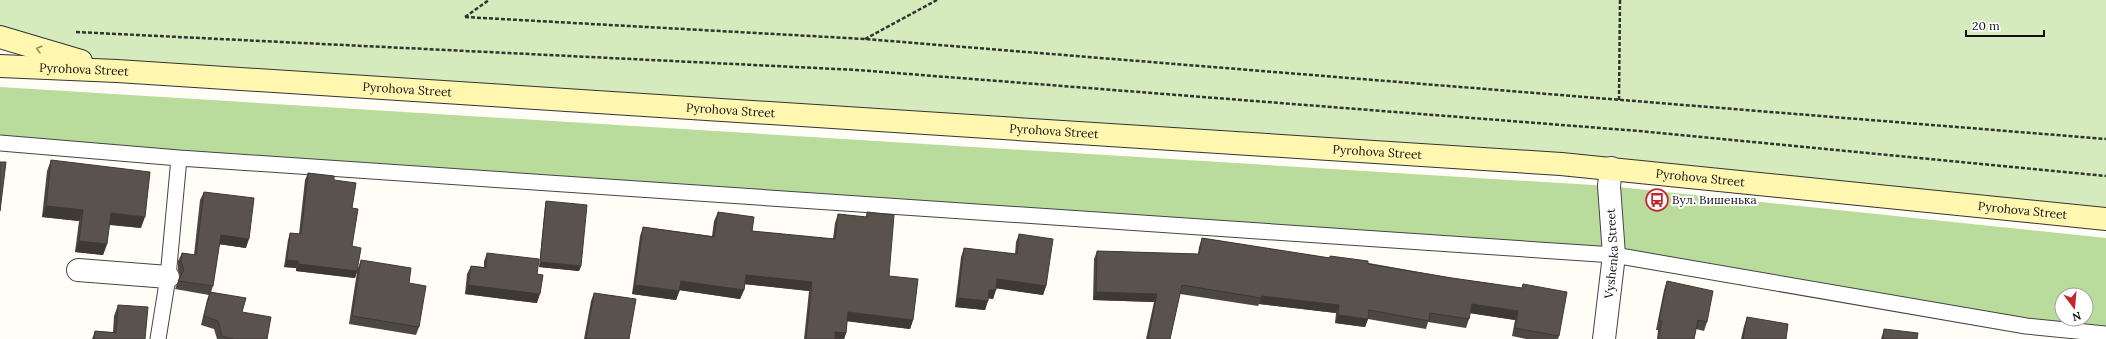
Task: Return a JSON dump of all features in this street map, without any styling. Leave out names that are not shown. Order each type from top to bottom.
[{"type":"main road","points":[[0,37],[117,71]]},
{"type":"main road","name":"Pyrohova Street","points":[[0,66],[117,71],[1611,168],[2106,219]]},
{"type":"street","name":"Vyshenka Street","points":[[1604,339],[1614,255],[1609,186],[1611,168]]},
{"type":"street","points":[[78,270],[168,277]]},
{"type":"lane","points":[[0,143],[179,158],[1614,255],[2019,324],[2106,334]]},
{"type":"lane","points":[[158,339],[168,277],[179,158]]},
{"type":"path","points":[[489,0],[465,18],[865,39],[2106,140]]},
{"type":"path","points":[[865,39],[937,0]]},
{"type":"path","points":[[1619,100],[1620,0]]},
{"type":"path","points":[[73,32],[857,70],[1639,131],[2106,176]]},
{"type":"green space","points":[[0,0],[2106,0],[2106,219],[1611,168],[117,71],[0,37]]},
{"type":"green space","points":[[0,87],[1609,186],[2106,238],[2106,334],[2062,327],[2094,327],[2094,287],[2054,287],[2054,326],[1614,255],[0,143]]},
{"type":"building","points":[[51,160],[150,172],[145,217],[111,213],[107,244],[79,241],[83,210],[46,206]]},
{"type":"building","points":[[0,162],[6,162],[0,211]]},
{"type":"building","points":[[308,173],[334,176],[334,180],[356,183],[352,208],[358,209],[352,246],[361,248],[357,271],[298,264],[298,261],[287,260],[290,233],[301,234]]},
{"type":"building","points":[[204,192],[254,198],[249,239],[221,235],[213,286],[178,281],[184,270],[181,261],[182,253],[196,255]]},
{"type":"building","points":[[546,201],[587,205],[581,266],[540,262]]},
{"type":"building","points":[[718,212],[754,217],[752,231],[835,239],[838,214],[867,217],[867,212],[894,215],[889,276],[918,279],[913,320],[848,312],[846,333],[835,332],[835,339],[806,339],[812,282],[746,275],[744,290],[681,281],[679,291],[635,285],[643,227],[714,237]]},
{"type":"building","points":[[1019,234],[1053,239],[1046,286],[997,279],[996,290],[989,290],[988,301],[958,298],[964,248],[1017,254]]},
{"type":"building","points":[[1202,238],[1330,258],[1330,256],[1368,261],[1368,264],[1452,278],[1522,288],[1523,284],[1567,292],[1559,336],[1515,328],[1518,311],[1472,304],[1469,319],[1430,313],[1429,321],[1369,310],[1368,319],[1338,315],[1339,305],[1262,296],[1261,298],[1182,285],[1170,339],[1148,339],[1157,294],[1096,292],[1097,251],[1199,254]]},
{"type":"building","points":[[487,253],[539,259],[537,274],[543,275],[540,294],[468,285],[471,266],[486,268]]},
{"type":"building","points":[[361,260],[411,268],[409,283],[426,286],[419,327],[352,316]]},
{"type":"building","points":[[1667,281],[1713,291],[1707,322],[1698,320],[1694,339],[1658,339],[1662,321],[1659,321]]},
{"type":"building","points":[[210,292],[246,298],[242,312],[271,317],[267,339],[233,339],[222,336],[218,321],[204,316]]},
{"type":"building","points":[[594,293],[636,299],[629,339],[586,339]]},
{"type":"building","points":[[118,305],[148,307],[145,339],[94,339],[95,331],[116,333]]},
{"type":"building","points":[[1747,317],[1788,324],[1786,339],[1743,339]]},
{"type":"building","points":[[1884,329],[1918,333],[1917,339],[1883,339]]},
{"type":"place","name":"Вул. Вишенька","points":[[1657,200]]}]
